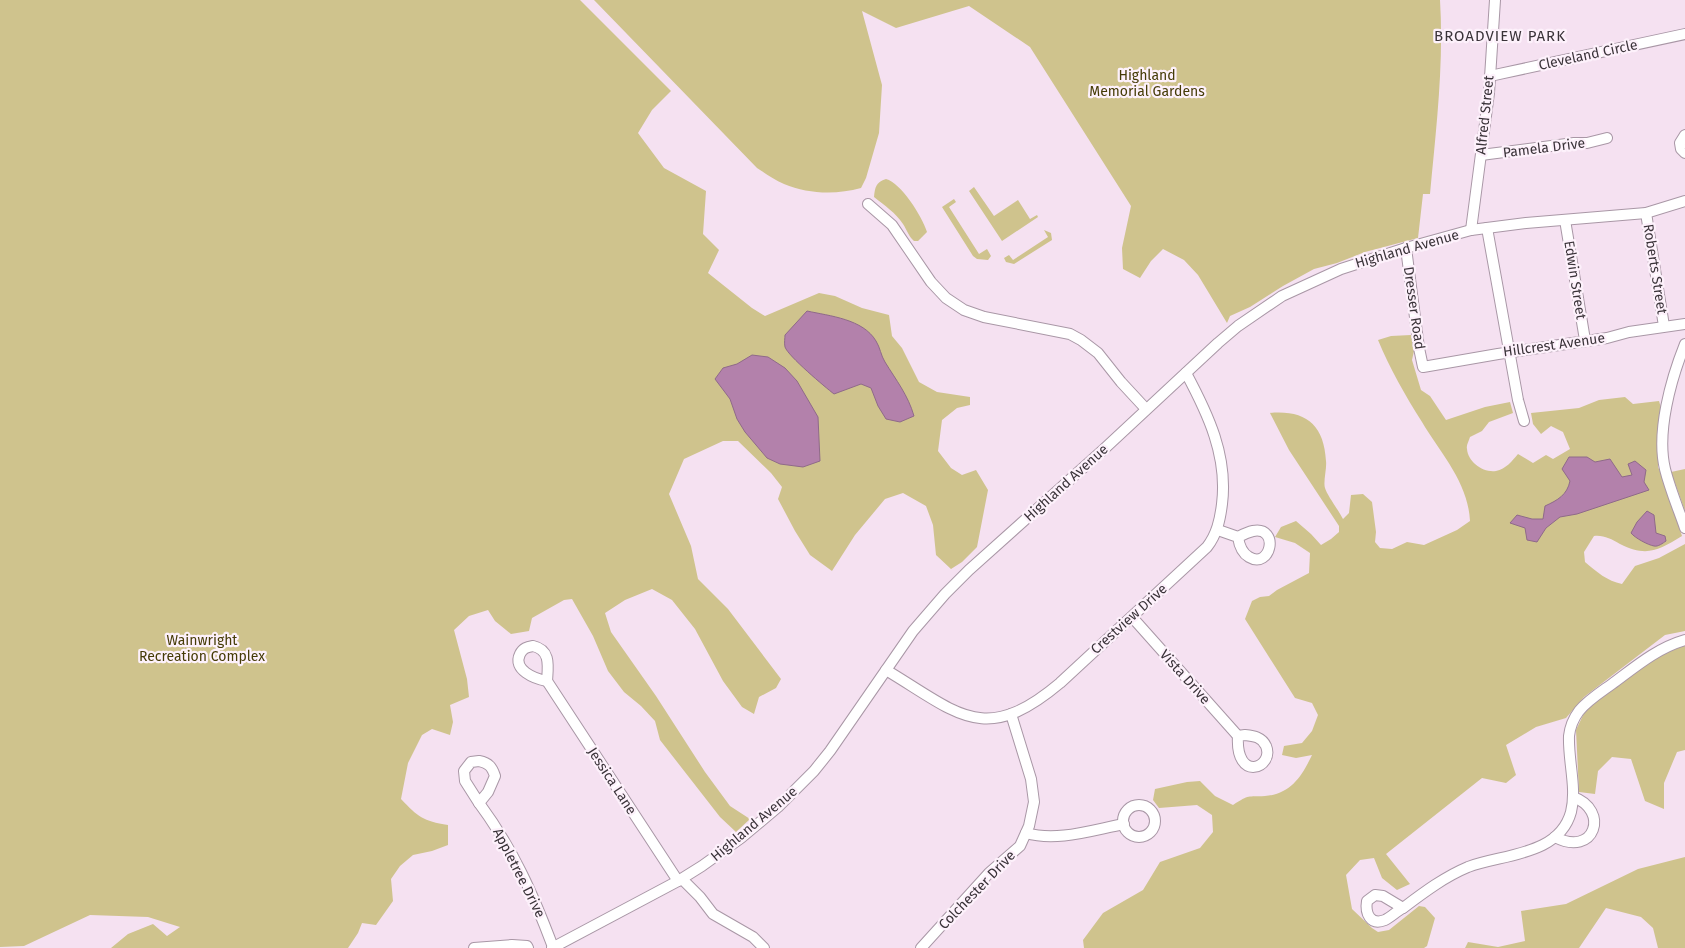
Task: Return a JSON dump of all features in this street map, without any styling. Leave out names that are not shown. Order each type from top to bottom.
[{"type":"street","name":"Alfred Street","points":[[1471,230],[1490,76],[1495,0]]},
{"type":"street","name":"Cleveland Circle","points":[[1490,76],[1685,34]]},
{"type":"street","points":[[1685,135],[1680,143],[1685,153]]},
{"type":"street","name":"Pamela Drive","points":[[1481,155],[1574,143],[1587,144],[1607,138]]},
{"type":"street","name":"Highland Avenue","points":[[553,948],[680,880],[741,838],[790,795],[814,771],[830,751],[915,629],[945,594],[969,570],[1238,326],[1282,296],[1341,269],[1471,230],[1646,213],[1685,201]]},
{"type":"street","points":[[868,204],[892,225],[931,282],[946,298],[964,310],[1070,334],[1082,340],[1098,353],[1146,409]]},
{"type":"street","name":"Roberts Street","points":[[1646,213],[1664,326]]},
{"type":"street","name":"Edwin Street","points":[[1566,220],[1585,340]]},
{"type":"street","points":[[1486,228],[1518,400],[1524,420]]},
{"type":"street","name":"Dresser Road","points":[[1406,248],[1423,367]]},
{"type":"street","name":"Hillcrest Avenue","points":[[1423,367],[1685,324]]},
{"type":"street","points":[[1685,344],[1668,401],[1662,444],[1665,468],[1685,528]]},
{"type":"street","name":"Crestview Drive","points":[[886,670],[956,713],[968,717],[980,719],[996,718],[1025,709],[1041,699],[1207,547],[1218,530],[1224,492],[1223,466],[1218,444],[1207,416],[1186,373]]},
{"type":"street","points":[[1218,530],[1238,537]]},
{"type":"street","name":"Vista Drive","points":[[1132,617],[1238,736]]},
{"type":"street","points":[[1403,908],[1441,881],[1461,870],[1537,848],[1555,837],[1569,819],[1573,797],[1569,736],[1570,728],[1578,713],[1588,701],[1652,655],[1665,647],[1685,640]]},
{"type":"street","name":"Jessica Lane","points":[[547,681],[680,880],[713,914],[753,937],[764,948]]},
{"type":"street","name":"Colchester Drive","points":[[922,948],[989,873],[1020,846],[1026,834],[1034,802],[1031,779],[1011,714]]},
{"type":"street","points":[[1555,837],[1572,843],[1586,839],[1591,834],[1594,816],[1581,800],[1573,797]]},
{"type":"street","name":"Appletree Drive","points":[[479,803],[496,826],[516,860],[540,911],[553,948]]},
{"type":"street","points":[[1026,834],[1054,837],[1124,824]]},
{"type":"street","points":[[474,948],[512,945],[527,946],[528,948]]},
{"type":"green space","name":"Wainwright Recreation Complex","points":[[0,0],[580,0],[671,91],[652,110],[638,133],[664,168],[706,191],[703,234],[719,250],[708,273],[765,316],[819,293],[835,296],[862,308],[889,315],[892,336],[902,348],[919,382],[937,392],[970,397],[970,405],[957,408],[942,420],[938,451],[951,468],[962,475],[976,470],[988,490],[977,547],[962,562],[951,569],[936,555],[933,525],[926,506],[903,493],[885,499],[855,535],[832,571],[810,555],[795,531],[778,499],[782,487],[771,473],[738,441],[723,441],[684,459],[669,494],[691,546],[698,579],[728,609],[781,679],[776,688],[759,697],[754,714],[742,707],[723,681],[695,629],[672,600],[652,589],[625,600],[605,613],[611,632],[656,696],[705,772],[730,806],[750,819],[736,832],[720,817],[660,740],[655,721],[624,692],[608,671],[593,636],[572,599],[564,600],[532,618],[529,631],[511,634],[495,621],[488,610],[469,616],[454,630],[467,679],[469,697],[450,705],[453,722],[450,735],[432,729],[422,735],[408,763],[401,799],[422,817],[432,822],[448,825],[448,845],[413,855],[400,866],[391,879],[393,901],[376,925],[362,923],[348,948],[111,948],[128,934],[153,924],[167,936],[180,927],[148,917],[90,915],[24,946],[0,947]]},
{"type":"green space","name":"Highland Memorial Gardens","points":[[594,0],[1440,0],[1440,73],[1430,194],[1423,194],[1418,238],[1365,252],[1337,263],[1314,269],[1250,307],[1230,316],[1227,323],[1198,275],[1184,260],[1163,249],[1151,261],[1140,278],[1123,269],[1122,248],[1131,206],[1030,47],[969,6],[896,28],[862,11],[882,85],[879,133],[866,178],[861,188],[842,192],[812,192],[784,184],[757,168]]},
{"type":"green space","points":[[886,179],[904,193],[921,218],[927,232],[918,241],[912,239],[903,224],[890,209],[874,197],[877,185]]},
{"type":"green space","points":[[974,187],[994,216],[1018,200],[1030,219],[1037,215],[1038,217],[1002,241],[969,191]]},
{"type":"green space","points":[[954,199],[956,202],[949,207],[979,254],[987,249],[991,256],[988,260],[977,259],[973,256],[942,207]]},
{"type":"green space","points":[[1044,230],[1051,233],[1052,240],[1014,264],[1006,262],[1004,258],[1009,255],[1013,260],[1048,237]]},
{"type":"green space","points":[[1411,335],[1414,351],[1412,360],[1421,390],[1430,396],[1446,420],[1485,407],[1510,402],[1513,413],[1489,422],[1482,431],[1470,437],[1467,446],[1468,454],[1477,466],[1486,470],[1496,471],[1503,468],[1518,454],[1533,463],[1546,455],[1553,459],[1570,449],[1563,432],[1551,426],[1541,434],[1533,424],[1531,413],[1579,408],[1599,400],[1625,397],[1633,404],[1659,401],[1662,411],[1658,428],[1658,467],[1682,536],[1659,549],[1645,551],[1629,548],[1604,537],[1594,536],[1584,552],[1585,562],[1598,573],[1622,584],[1635,566],[1659,558],[1685,544],[1685,631],[1665,635],[1584,697],[1566,718],[1536,727],[1506,745],[1516,775],[1506,783],[1482,778],[1386,854],[1410,884],[1397,890],[1382,878],[1374,858],[1360,860],[1346,875],[1352,909],[1378,932],[1389,930],[1419,906],[1425,907],[1435,918],[1427,946],[1424,948],[1084,948],[1083,940],[1103,913],[1143,890],[1160,862],[1200,848],[1213,832],[1212,815],[1197,805],[1159,808],[1153,800],[1155,789],[1200,781],[1215,796],[1233,805],[1251,796],[1274,795],[1289,788],[1300,777],[1312,755],[1296,758],[1282,755],[1284,746],[1302,743],[1312,731],[1318,715],[1312,703],[1295,698],[1245,619],[1252,601],[1260,597],[1269,596],[1309,573],[1310,553],[1295,543],[1275,537],[1281,527],[1296,521],[1321,545],[1339,532],[1339,526],[1289,450],[1270,413],[1293,414],[1303,417],[1317,429],[1324,448],[1326,464],[1325,488],[1328,495],[1343,519],[1349,513],[1351,495],[1363,494],[1372,502],[1376,532],[1375,542],[1380,548],[1392,549],[1407,542],[1424,545],[1457,530],[1470,521],[1468,507],[1459,481],[1404,392],[1378,340],[1391,336]]},
{"type":"green space","points":[[1685,469],[1685,511],[1671,472]]},
{"type":"green space","points":[[1685,645],[1685,750],[1677,752],[1664,783],[1664,809],[1645,801],[1631,759],[1612,757],[1598,771],[1595,794],[1579,792],[1576,730],[1586,709],[1650,660]]},
{"type":"green space","points":[[1685,857],[1685,948],[1658,948],[1653,928],[1641,917],[1606,908],[1579,948],[1465,948],[1468,942],[1498,947],[1525,941],[1521,911],[1566,904],[1638,869]]},
{"type":"shaded area","points":[[807,311],[855,323],[870,334],[877,343],[884,360],[905,394],[914,416],[900,422],[886,419],[878,406],[871,388],[861,384],[834,394],[799,364],[785,347],[785,335]]},
{"type":"shaded area","points":[[752,355],[768,357],[785,368],[797,381],[818,417],[820,461],[803,467],[780,464],[767,458],[745,432],[737,419],[730,399],[715,379],[723,368],[737,364]]},
{"type":"shaded area","points":[[1569,457],[1587,457],[1595,462],[1610,459],[1622,477],[1632,475],[1628,464],[1635,461],[1646,470],[1644,482],[1649,490],[1577,514],[1560,517],[1546,528],[1537,542],[1527,540],[1525,528],[1510,523],[1517,515],[1532,519],[1543,519],[1545,506],[1561,497],[1569,486],[1570,481],[1562,469]]},
{"type":"shaded area","points":[[1647,511],[1654,515],[1656,533],[1665,536],[1666,541],[1657,546],[1645,543],[1631,533],[1637,522]]},
{"type":"district","name":"BROADVIEW PARK","points":[[1500,36]]}]
